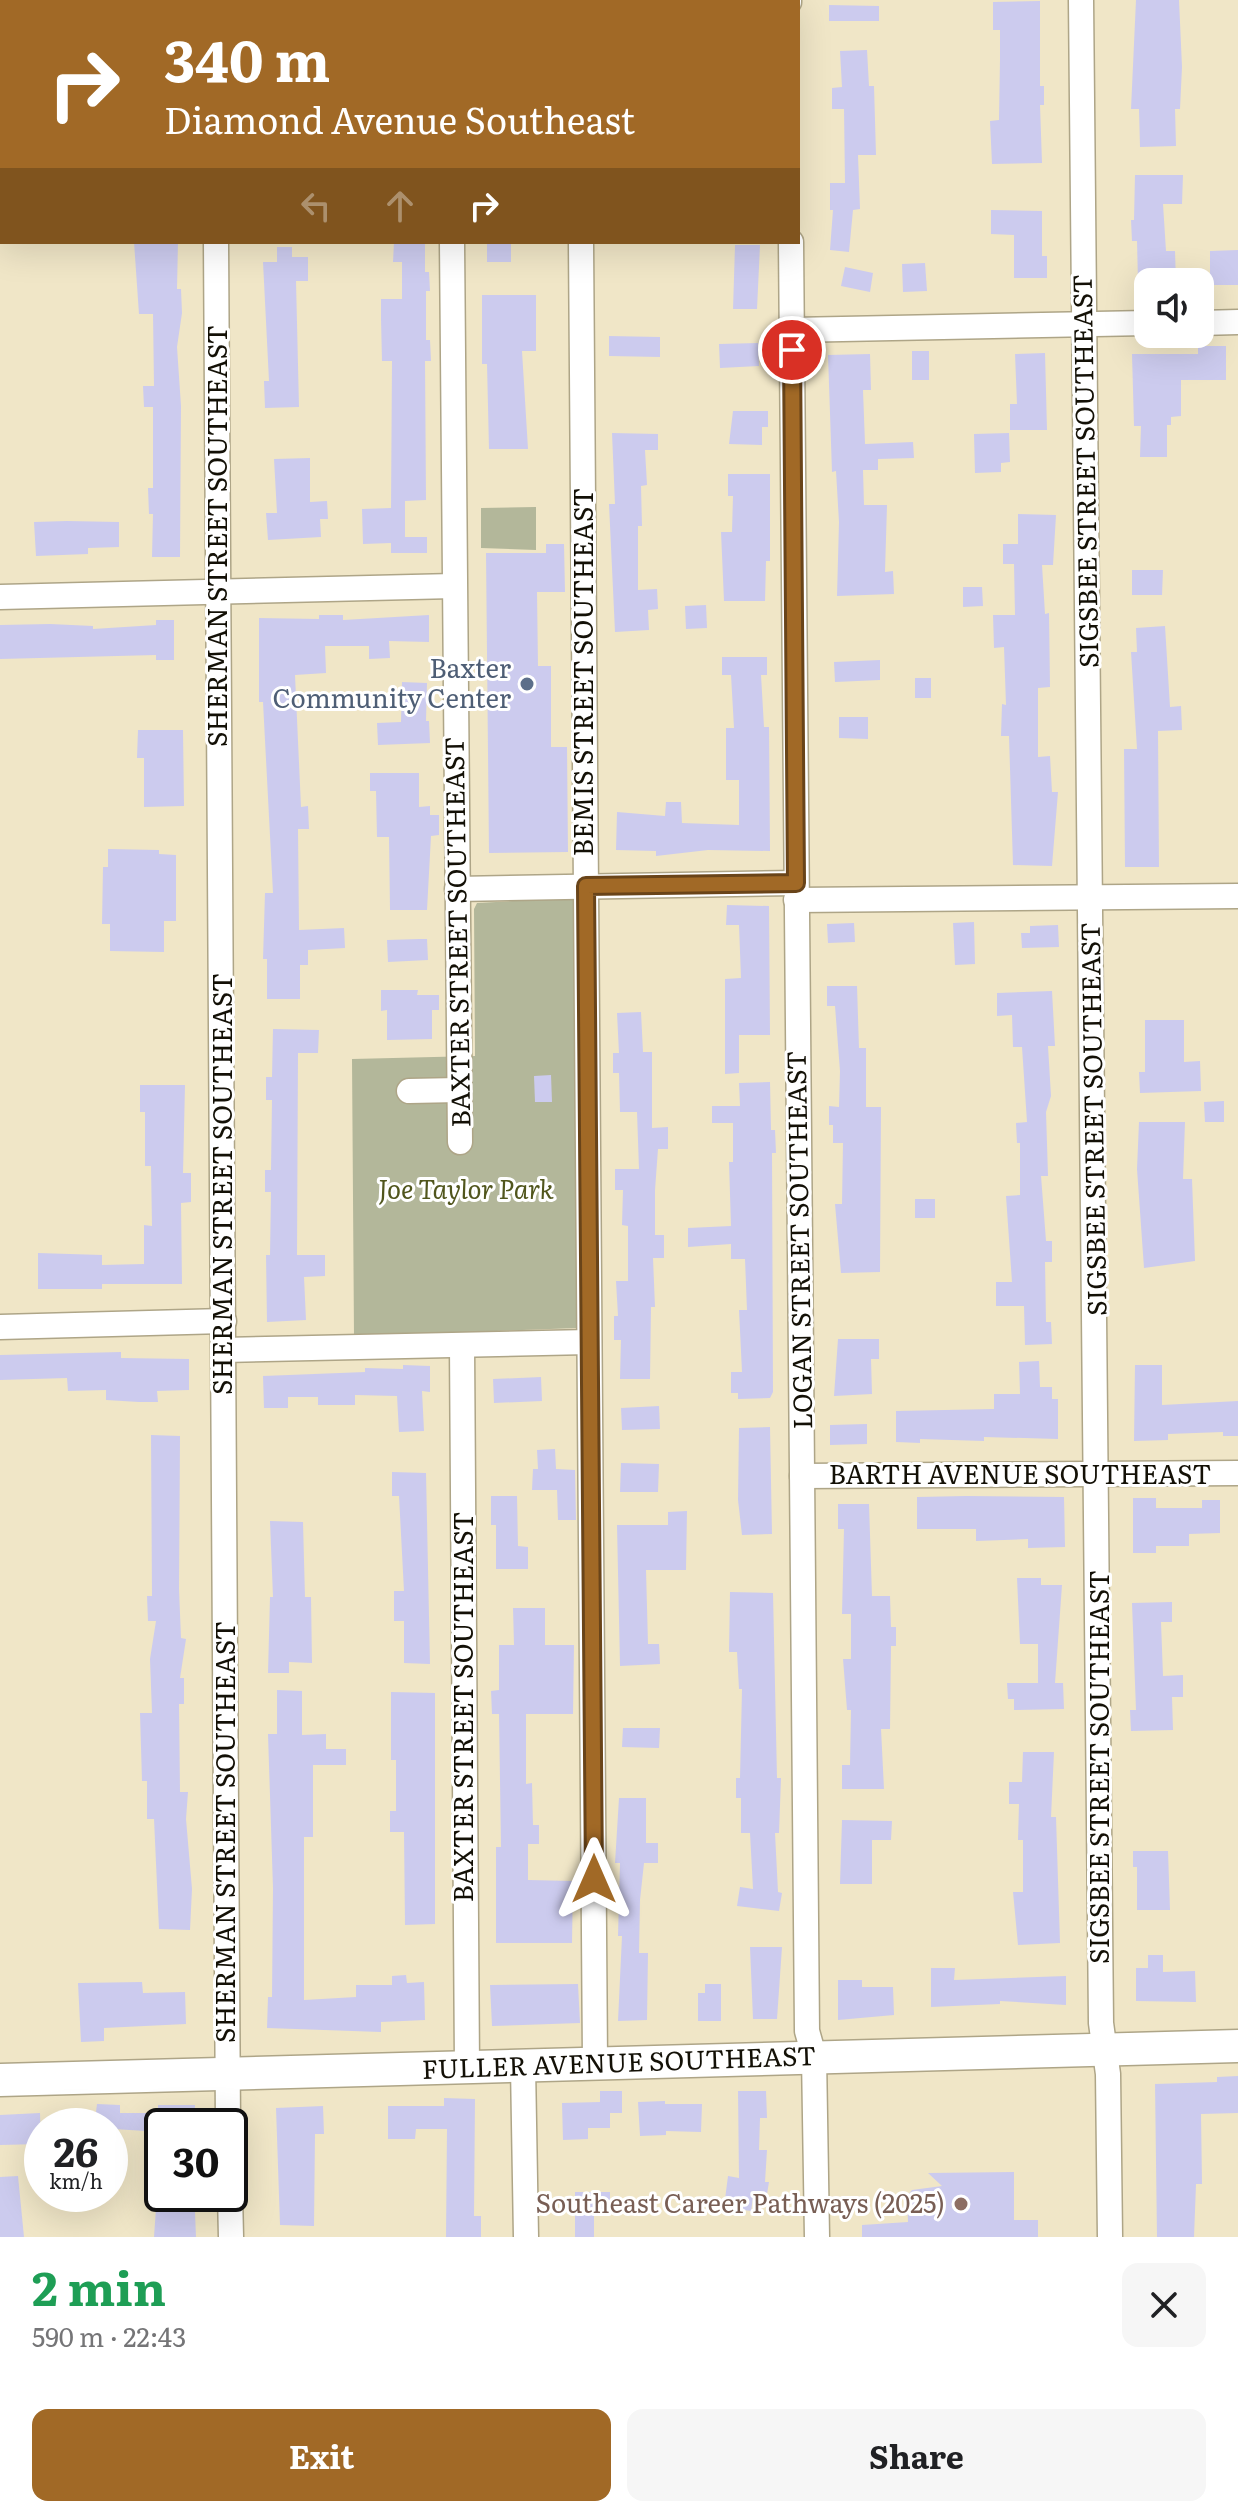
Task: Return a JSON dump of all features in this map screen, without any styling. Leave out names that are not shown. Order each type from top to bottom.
[{"type":"main road","name":"FULLER AVENUE SOUTHEAST","points":[[0,2080],[228,2077],[595,2062],[1238,2046]]},
{"type":"street","name":"SIGSBEE STREET SOUTHEAST","points":[[1081,0],[1104,2049],[1110,2237]]},
{"type":"street","name":"SHERMAN STREET SOUTHEAST","points":[[216,244],[228,2108]]},
{"type":"street","name":"BAXTER STREET SOUTHEAST","points":[[452,244],[460,1142]]},
{"type":"street","name":"BEMIS STREET SOUTHEAST","points":[[581,244],[595,2062]]},
{"type":"street","name":"LOGAN STREET SOUTHEAST","points":[[791,244],[807,2031],[814,2056],[817,2237]]},
{"type":"street","points":[[1214,323],[1238,322]]},
{"type":"street","points":[[792,330],[1134,323]]},
{"type":"street","points":[[0,597],[454,586]]},
{"type":"street","points":[[457,889],[586,886],[1091,897],[1238,896]]},
{"type":"street","points":[[409,1091],[459,1090]]},
{"type":"street","points":[[0,1327],[224,1321]]},
{"type":"street","points":[[224,1350],[589,1342]]},
{"type":"street","name":"BAXTER STREET SOUTHEAST","points":[[462,1346],[467,2068]]},
{"type":"street","name":"BARTH AVENUE SOUTHEAST","points":[[802,1476],[1238,1473]]},
{"type":"street","points":[[523,2066],[526,2237]]},
{"type":"street","points":[[230,2212],[231,2237]]},
{"type":"green space","points":[[536,507],[536,550],[481,548],[481,508]]},
{"type":"green space","name":"Joe Taylor Park","points":[[575,900],[578,1328],[354,1336],[352,1059],[475,1056],[474,909],[477,903]]},
{"type":"building","points":[[1136,0],[1179,0],[1182,67],[1180,109],[1175,109],[1176,146],[1140,147],[1139,109],[1131,109]]},
{"type":"building","points":[[1040,1],[1040,86],[1044,86],[1044,105],[1040,105],[1042,163],[992,164],[990,121],[999,120],[1000,60],[1000,30],[993,30],[993,2]]},
{"type":"building","points":[[829,5],[879,6],[879,21],[829,21]]},
{"type":"building","points":[[867,50],[869,86],[874,86],[876,155],[858,155],[860,209],[853,210],[849,252],[830,250],[833,210],[830,210],[830,183],[845,183],[844,109],[832,109],[832,88],[842,87],[840,51]]},
{"type":"building","points":[[1135,175],[1183,175],[1182,204],[1163,204],[1166,251],[1175,251],[1176,268],[1138,268],[1137,241],[1132,241],[1131,220],[1134,220]]},
{"type":"building","points":[[991,210],[1042,211],[1042,256],[1047,256],[1047,278],[1014,278],[1014,235],[991,234]]},
{"type":"building","points":[[134,244],[178,244],[177,289],[181,289],[182,313],[177,347],[181,406],[180,557],[152,557],[153,514],[149,514],[148,488],[153,488],[153,407],[144,407],[143,386],[154,386],[153,314],[139,314]]},
{"type":"building","points":[[394,244],[425,244],[425,272],[429,272],[430,291],[426,291],[426,340],[430,340],[431,361],[425,361],[426,500],[405,501],[405,537],[427,537],[427,553],[391,553],[391,543],[363,544],[362,509],[391,508],[392,361],[382,361],[381,299],[402,299],[402,262],[393,262]]},
{"type":"building","points":[[487,244],[511,244],[511,262],[487,262]]},
{"type":"building","points":[[735,245],[760,245],[757,309],[733,309]]},
{"type":"building","points":[[277,247],[292,247],[292,257],[308,257],[308,281],[296,281],[299,407],[265,408],[264,381],[269,381],[263,262],[277,262]]},
{"type":"building","points":[[1238,250],[1238,285],[1214,285],[1210,251]]},
{"type":"building","points":[[925,263],[927,291],[903,292],[902,264]]},
{"type":"building","points":[[845,267],[873,273],[870,292],[841,286]]},
{"type":"building","points":[[482,295],[536,295],[536,351],[522,351],[528,449],[489,449],[487,364],[482,364]]},
{"type":"building","points":[[609,336],[660,337],[660,357],[609,356]]},
{"type":"building","points":[[758,343],[759,366],[720,368],[719,344]]},
{"type":"building","points":[[1226,346],[1226,380],[1181,380],[1181,416],[1171,417],[1171,425],[1167,425],[1167,457],[1140,457],[1141,426],[1134,426],[1132,354],[1198,354],[1198,348]]},
{"type":"building","points":[[912,351],[929,351],[929,380],[912,380]]},
{"type":"building","points":[[1045,353],[1047,430],[1010,430],[1010,404],[1017,404],[1015,354]]},
{"type":"building","points":[[870,354],[871,390],[863,390],[865,444],[913,442],[914,458],[878,459],[878,470],[863,470],[864,505],[887,505],[885,572],[893,571],[894,594],[837,596],[839,522],[836,471],[832,472],[828,355]]},
{"type":"building","points":[[733,411],[768,411],[768,427],[762,427],[762,445],[729,444]]},
{"type":"building","points":[[612,433],[658,434],[658,450],[645,450],[647,485],[641,486],[642,526],[638,526],[638,590],[657,589],[658,609],[648,610],[649,630],[615,632],[609,504],[615,504]]},
{"type":"building","points":[[1009,433],[1010,462],[1001,463],[1001,472],[975,473],[974,434]]},
{"type":"building","points":[[310,458],[310,502],[327,501],[328,519],[320,519],[321,537],[268,540],[266,513],[277,513],[274,459]]},
{"type":"building","points":[[728,474],[770,474],[770,561],[766,561],[765,601],[724,601],[721,532],[732,532],[733,496],[728,496]]},
{"type":"building","points":[[1018,514],[1056,515],[1053,565],[1042,565],[1045,614],[1049,613],[1050,687],[1038,688],[1038,757],[1050,756],[1052,792],[1058,792],[1052,866],[1013,865],[1009,736],[1001,736],[1002,704],[1006,705],[1004,647],[994,648],[993,615],[1015,615],[1014,564],[1003,564],[1003,544],[1018,544]]},
{"type":"building","points":[[34,522],[119,522],[119,547],[88,548],[88,554],[36,556]]},
{"type":"building","points":[[546,544],[564,544],[565,592],[537,592],[538,666],[551,666],[551,747],[567,747],[568,852],[489,853],[486,553],[546,553]]},
{"type":"building","points":[[1132,570],[1163,570],[1162,595],[1132,595]]},
{"type":"building","points":[[963,587],[982,587],[983,606],[963,607]]},
{"type":"building","points":[[706,605],[707,628],[686,629],[685,606]]},
{"type":"building","points":[[319,615],[343,615],[343,620],[429,615],[429,642],[389,641],[390,658],[369,659],[369,646],[325,646],[326,673],[295,675],[301,807],[308,806],[309,829],[298,829],[299,930],[344,928],[345,948],[308,950],[308,965],[300,965],[300,999],[267,999],[267,959],[263,959],[265,893],[273,893],[263,702],[259,702],[259,618],[319,619]]},
{"type":"building","points":[[156,620],[174,620],[174,660],[156,660],[156,655],[0,659],[0,625],[50,624],[93,626],[93,629],[156,625]]},
{"type":"building","points":[[1165,626],[1170,707],[1181,706],[1182,730],[1158,731],[1159,867],[1125,867],[1124,749],[1137,749],[1131,652],[1137,652],[1136,628]]},
{"type":"building","points":[[722,657],[767,657],[767,675],[761,675],[764,727],[769,727],[770,851],[708,850],[656,856],[656,851],[616,850],[617,812],[665,816],[666,802],[681,802],[682,823],[739,825],[739,780],[726,780],[726,728],[734,728],[731,675],[722,675]]},
{"type":"building","points":[[880,660],[880,680],[835,682],[834,662]]},
{"type":"building","points":[[915,678],[931,678],[931,698],[915,698]]},
{"type":"building","points":[[402,682],[427,683],[426,721],[429,721],[430,743],[378,745],[377,723],[401,722]]},
{"type":"building","points":[[839,717],[868,717],[868,739],[839,738]]},
{"type":"building","points":[[138,730],[183,730],[184,806],[144,807],[144,758],[137,758]]},
{"type":"building","points":[[370,773],[419,773],[419,807],[430,806],[430,815],[439,815],[439,835],[431,836],[427,910],[390,910],[389,837],[377,837],[376,791],[370,791]]},
{"type":"building","points":[[108,849],[159,850],[159,854],[176,855],[176,921],[164,921],[164,952],[110,951],[110,924],[102,924],[103,867],[108,867]]},
{"type":"building","points":[[727,905],[769,906],[770,1035],[739,1035],[739,1073],[725,1074],[725,979],[741,978],[739,925],[726,925]]},
{"type":"building","points":[[974,922],[975,964],[955,965],[953,923]]},
{"type":"building","points":[[854,923],[855,942],[828,943],[827,924]]},
{"type":"building","points":[[1058,925],[1059,947],[1022,948],[1021,933],[1030,933],[1030,926]]},
{"type":"building","points":[[427,939],[428,960],[388,962],[387,940]]},
{"type":"building","points":[[827,986],[857,986],[859,1048],[866,1048],[866,1107],[881,1107],[880,1272],[841,1273],[835,1204],[842,1204],[843,1143],[833,1143],[833,1125],[829,1125],[829,1106],[839,1107],[840,1071],[835,1006],[827,1006]]},
{"type":"building","points":[[381,990],[418,990],[417,995],[439,995],[439,1010],[432,1010],[432,1039],[387,1040],[387,1010],[381,1011]]},
{"type":"building","points":[[1052,991],[1055,1046],[1048,1046],[1051,1096],[1046,1112],[1048,1176],[1041,1176],[1046,1241],[1052,1241],[1052,1262],[1045,1262],[1046,1322],[1051,1322],[1052,1344],[1025,1345],[1024,1306],[996,1306],[996,1282],[1012,1282],[1006,1196],[1020,1195],[1020,1143],[1017,1143],[1016,1123],[1027,1122],[1022,1047],[1013,1047],[1012,1015],[997,1016],[997,993]]},
{"type":"building","points":[[641,1012],[643,1052],[652,1052],[652,1128],[668,1127],[668,1149],[658,1149],[655,1190],[655,1235],[664,1235],[664,1258],[653,1258],[655,1307],[651,1307],[650,1379],[620,1379],[621,1340],[614,1340],[614,1316],[618,1316],[616,1281],[628,1281],[628,1226],[622,1225],[623,1190],[615,1190],[615,1169],[639,1169],[637,1112],[620,1112],[619,1073],[613,1073],[613,1053],[619,1053],[617,1013]]},
{"type":"building","points":[[1145,1020],[1184,1020],[1184,1062],[1200,1061],[1201,1091],[1140,1093],[1139,1072],[1145,1072]]},
{"type":"building","points":[[273,1029],[319,1030],[318,1053],[298,1053],[297,1255],[325,1255],[325,1276],[304,1277],[306,1320],[267,1322],[266,1255],[270,1255],[271,1192],[265,1192],[265,1170],[271,1170],[272,1100],[266,1100],[266,1077],[272,1077]]},
{"type":"building","points":[[551,1075],[552,1102],[535,1102],[534,1076]]},
{"type":"building","points":[[770,1082],[771,1130],[775,1130],[776,1153],[772,1153],[773,1392],[770,1398],[738,1399],[738,1393],[731,1393],[731,1372],[742,1372],[739,1310],[747,1310],[745,1259],[731,1259],[731,1244],[688,1247],[688,1228],[731,1226],[729,1162],[733,1162],[733,1123],[712,1123],[712,1106],[740,1106],[739,1083]]},
{"type":"building","points":[[140,1085],[185,1085],[183,1173],[191,1173],[191,1202],[181,1203],[182,1284],[102,1284],[102,1289],[38,1289],[38,1253],[102,1255],[102,1265],[144,1264],[144,1225],[152,1226],[151,1166],[145,1166],[145,1112],[140,1112]]},
{"type":"building","points":[[1224,1101],[1224,1122],[1205,1122],[1204,1102]]},
{"type":"building","points":[[1139,1122],[1185,1122],[1183,1179],[1192,1179],[1195,1261],[1144,1268],[1137,1169]]},
{"type":"building","points":[[915,1199],[935,1199],[935,1218],[915,1218]]},
{"type":"building","points":[[838,1339],[879,1339],[879,1359],[871,1359],[872,1394],[834,1396]]},
{"type":"building","points":[[121,1352],[121,1358],[189,1359],[189,1390],[157,1391],[158,1402],[139,1402],[106,1400],[106,1390],[68,1391],[67,1378],[0,1380],[0,1355]]},
{"type":"building","points":[[1039,1361],[1040,1387],[1052,1387],[1052,1399],[1058,1399],[1058,1439],[984,1437],[984,1441],[920,1439],[920,1443],[896,1442],[896,1411],[994,1409],[994,1394],[1020,1394],[1019,1362]]},
{"type":"building","points":[[403,1365],[430,1366],[430,1392],[422,1391],[424,1431],[399,1432],[397,1396],[355,1395],[355,1405],[318,1405],[318,1397],[288,1397],[288,1408],[264,1408],[263,1376],[365,1372],[365,1368],[403,1369]]},
{"type":"building","points":[[1135,1365],[1162,1365],[1162,1405],[1238,1401],[1238,1436],[1223,1436],[1223,1432],[1168,1434],[1168,1440],[1134,1441]]},
{"type":"building","points":[[541,1377],[542,1401],[494,1403],[493,1379]]},
{"type":"building","points":[[659,1406],[660,1429],[622,1430],[621,1408]]},
{"type":"building","points":[[867,1424],[867,1444],[830,1445],[830,1425]]},
{"type":"building","points":[[770,1427],[772,1534],[742,1535],[738,1500],[739,1428]]},
{"type":"building","points":[[151,1435],[180,1436],[179,1589],[181,1638],[186,1639],[180,1678],[184,1678],[184,1704],[179,1704],[180,1792],[188,1792],[186,1819],[192,1889],[190,1930],[159,1929],[154,1819],[147,1819],[147,1781],[142,1781],[140,1713],[152,1713],[150,1659],[156,1621],[148,1621],[147,1596],[152,1596]]},
{"type":"building","points":[[555,1449],[556,1469],[575,1470],[576,1520],[558,1520],[557,1490],[532,1490],[533,1469],[538,1469],[537,1450]]},
{"type":"building","points":[[621,1463],[659,1464],[658,1492],[620,1492]]},
{"type":"building","points":[[392,1472],[426,1473],[430,1664],[404,1663],[404,1621],[394,1621],[394,1591],[404,1591],[399,1496],[392,1496]]},
{"type":"building","points":[[491,1496],[517,1496],[518,1546],[528,1547],[528,1569],[496,1569],[496,1525],[491,1525]]},
{"type":"building","points":[[917,1497],[1064,1497],[1065,1547],[1028,1548],[1028,1539],[976,1541],[976,1529],[917,1529]]},
{"type":"building","points":[[1133,1498],[1156,1498],[1156,1508],[1202,1508],[1202,1500],[1220,1500],[1220,1533],[1189,1534],[1189,1546],[1156,1546],[1156,1553],[1133,1553]]},
{"type":"building","points":[[838,1504],[869,1504],[872,1596],[890,1596],[891,1627],[896,1627],[896,1646],[891,1646],[890,1729],[881,1729],[884,1789],[842,1789],[842,1765],[850,1765],[851,1710],[847,1710],[843,1659],[851,1659],[851,1614],[842,1614],[844,1529],[838,1529]]},
{"type":"building","points":[[687,1511],[686,1570],[646,1570],[648,1644],[659,1644],[660,1664],[620,1666],[617,1525],[668,1525],[668,1512]]},
{"type":"building","points":[[270,1521],[303,1522],[305,1597],[311,1597],[312,1663],[289,1662],[289,1673],[268,1673],[270,1597],[273,1597]]},
{"type":"building","points":[[1017,1578],[1041,1578],[1041,1585],[1062,1585],[1055,1683],[1063,1683],[1064,1709],[1014,1710],[1014,1699],[1008,1699],[1007,1683],[1038,1683],[1038,1644],[1020,1644]]},
{"type":"building","points":[[730,1592],[773,1593],[777,1778],[781,1778],[779,1833],[775,1833],[778,1892],[782,1893],[779,1911],[737,1906],[740,1887],[753,1889],[750,1833],[741,1833],[741,1798],[736,1798],[736,1778],[740,1778],[742,1689],[739,1689],[737,1652],[729,1652]]},
{"type":"building","points":[[1172,1602],[1172,1622],[1161,1622],[1163,1676],[1183,1675],[1183,1697],[1172,1697],[1173,1730],[1131,1731],[1130,1710],[1136,1710],[1132,1603]]},
{"type":"building","points":[[513,1608],[545,1608],[545,1645],[574,1645],[573,1714],[526,1714],[526,1784],[532,1783],[533,1825],[539,1825],[539,1844],[528,1844],[528,1880],[573,1881],[572,1943],[496,1943],[496,1847],[501,1847],[499,1714],[492,1714],[491,1691],[499,1690],[499,1645],[514,1645]]},
{"type":"building","points":[[277,1690],[302,1691],[302,1735],[326,1734],[326,1749],[346,1749],[346,1765],[313,1765],[313,1837],[304,1837],[304,2000],[356,1997],[356,1985],[392,1985],[392,1976],[406,1975],[407,1983],[424,1982],[425,2020],[381,2022],[381,2032],[267,2028],[268,1997],[272,1997],[273,1888],[268,1734],[277,1734]]},
{"type":"building","points":[[391,1692],[435,1693],[435,1924],[405,1925],[404,1832],[390,1832],[390,1811],[396,1811],[396,1760],[391,1760]]},
{"type":"building","points":[[623,1728],[660,1728],[659,1748],[622,1747]]},
{"type":"building","points":[[1023,1752],[1054,1752],[1051,1817],[1056,1817],[1060,1943],[1018,1945],[1013,1892],[1023,1892],[1023,1840],[1018,1840],[1019,1804],[1009,1804],[1009,1782],[1022,1782]]},
{"type":"building","points":[[619,1798],[646,1798],[646,1843],[658,1843],[658,1863],[644,1863],[640,1900],[639,1953],[648,1953],[647,2020],[618,2021],[622,1936],[618,1936],[620,1863],[615,1863]]},
{"type":"building","points":[[842,1820],[892,1821],[891,1840],[872,1840],[872,1884],[840,1884]]},
{"type":"building","points":[[1133,1851],[1168,1851],[1170,1910],[1137,1910],[1137,1867],[1133,1867]]},
{"type":"building","points":[[750,1947],[782,1947],[777,2019],[753,2019]]},
{"type":"building","points":[[1148,1955],[1163,1955],[1163,1972],[1195,1971],[1196,2002],[1136,2001],[1136,1968],[1148,1968]]},
{"type":"building","points":[[931,1968],[955,1968],[954,1980],[1066,1976],[1066,2005],[1000,2001],[1000,2004],[931,2007]]},
{"type":"building","points":[[838,1980],[862,1980],[862,1987],[893,1987],[894,2015],[838,2020]]},
{"type":"building","points":[[142,1982],[143,1993],[185,1992],[186,2024],[104,2028],[104,2041],[81,2042],[78,1983]]},
{"type":"building","points":[[578,1984],[580,2023],[492,2026],[490,1985]]},
{"type":"building","points":[[705,1984],[721,1984],[721,2021],[698,2021],[698,1993],[705,1993]]},
{"type":"building","points":[[1238,2076],[1238,2113],[1201,2114],[1202,2184],[1196,2184],[1194,2237],[1157,2237],[1155,2084],[1217,2082],[1217,2077]]},
{"type":"building","points":[[600,2091],[622,2091],[622,2113],[610,2113],[610,2128],[588,2128],[588,2139],[563,2140],[562,2103],[600,2102]]},
{"type":"building","points":[[738,2091],[766,2091],[767,2118],[760,2118],[759,2150],[767,2150],[765,2182],[769,2182],[766,2200],[753,2198],[751,2211],[724,2207],[728,2176],[739,2178]]},
{"type":"building","points":[[444,2098],[475,2099],[474,2216],[481,2216],[481,2237],[446,2237],[447,2129],[416,2129],[415,2139],[388,2139],[388,2106],[444,2106]]},
{"type":"building","points":[[665,2101],[665,2104],[702,2104],[701,2132],[666,2131],[666,2135],[640,2136],[638,2102]]},
{"type":"building","points":[[97,2104],[120,2105],[120,2108],[96,2108]]},
{"type":"building","points":[[158,2105],[195,2105],[195,2108],[158,2108]]},
{"type":"building","points":[[323,2106],[324,2134],[315,2134],[314,2226],[280,2225],[276,2108]]},
{"type":"building","points":[[128,2113],[144,2113],[144,2131],[128,2130]]},
{"type":"building","points":[[24,2114],[24,2144],[0,2145],[0,2115]]},
{"type":"building","name":"Southeast Career Pathways (2025)","points":[[1014,2172],[1014,2220],[1038,2220],[1038,2237],[862,2237],[862,2225],[908,2222],[907,2196],[912,2190],[942,2186],[928,2173]]},
{"type":"building","points":[[18,2176],[24,2237],[0,2237],[0,2177]]},
{"type":"building","points":[[575,2192],[610,2192],[610,2214],[594,2214],[594,2237],[575,2237]]},
{"type":"building","points":[[156,2212],[195,2212],[196,2237],[154,2237]]},
{"type":"place","name":"Baxter Community Center","points":[[527,684]]},
{"type":"place","name":"Southeast Career Pathways (2025)","points":[[961,2204]]},
{"type":"route","points":[[594,1879],[586,886],[796,883],[792,350]]}]
